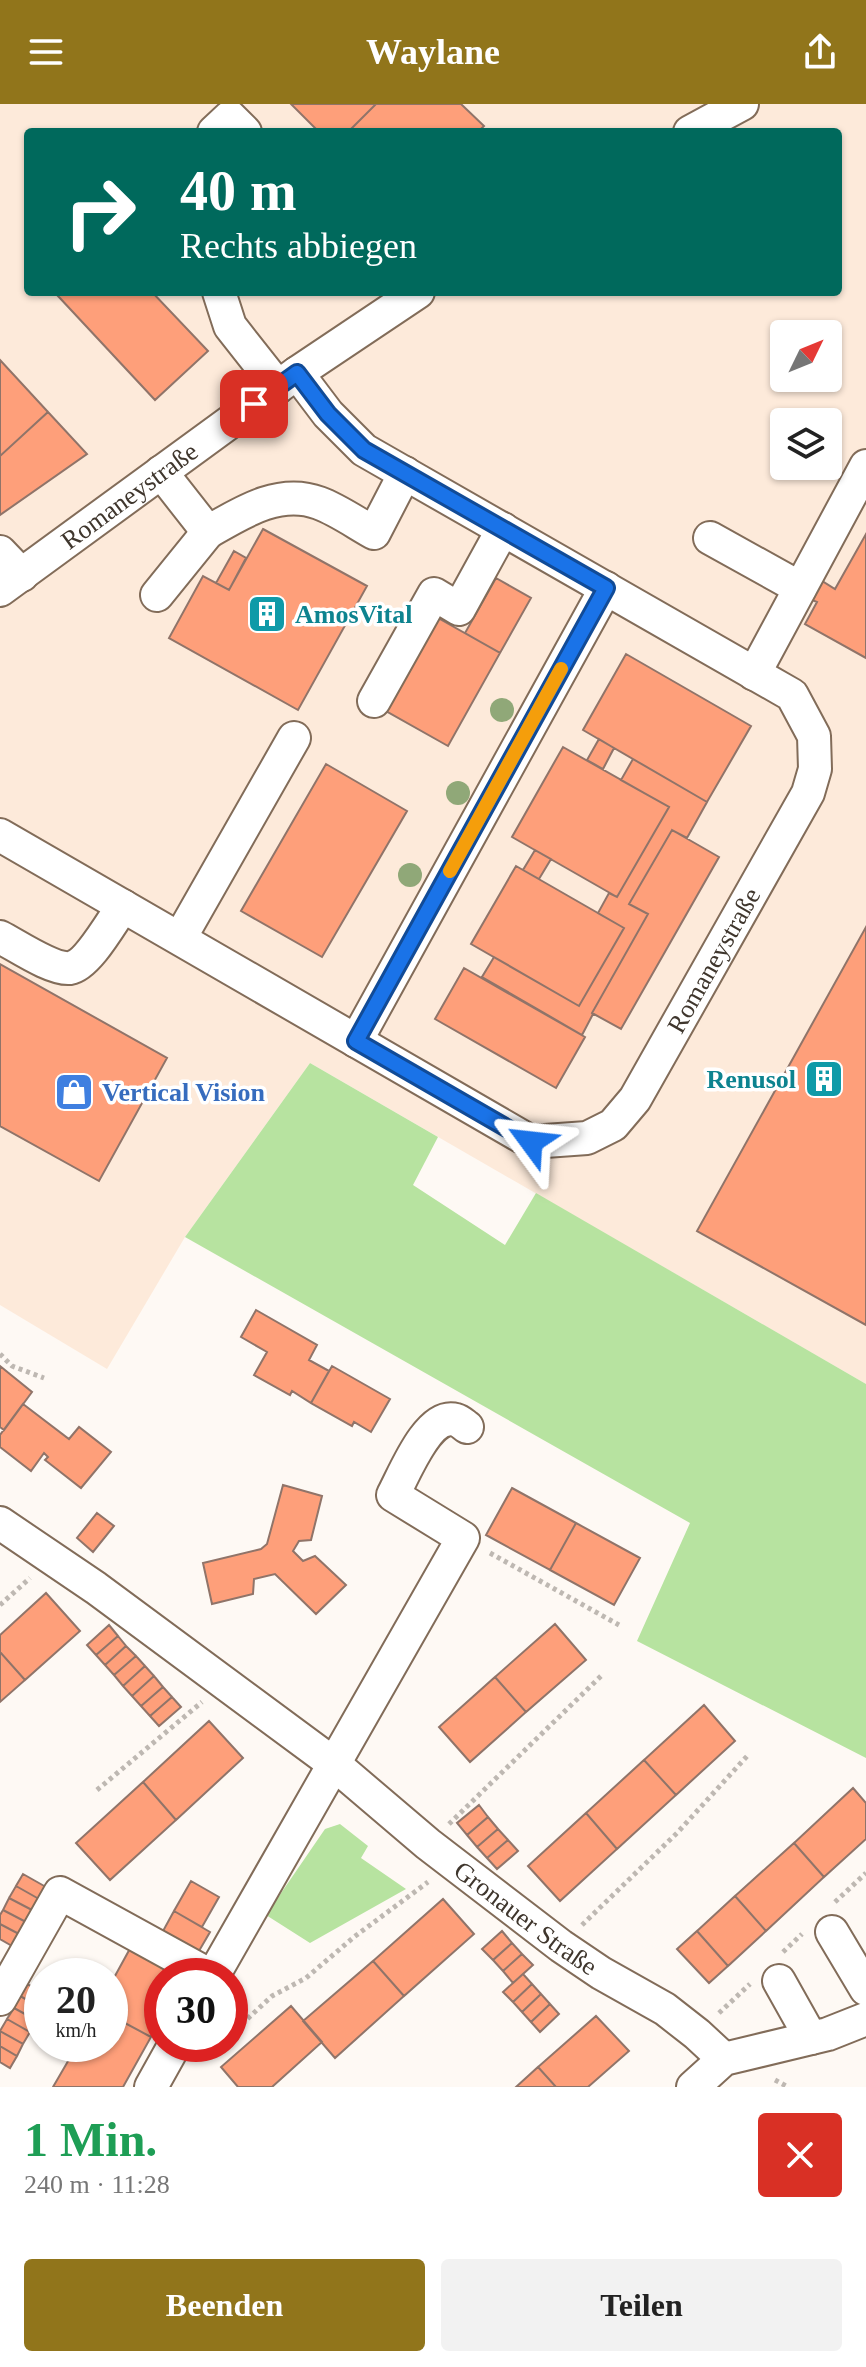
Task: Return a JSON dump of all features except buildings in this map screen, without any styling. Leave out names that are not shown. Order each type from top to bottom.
[{"type":"street","points":[[697,128],[742,104]]},
{"type":"street","points":[[218,128],[230,117],[241,128]]},
{"type":"street","name":"Romaneystraße","points":[[7,572],[161,472],[404,296]]},
{"type":"street","points":[[223,303],[230,326],[287,380]]},
{"type":"street","name":"Romaneystraße","points":[[0,835],[531,1142],[587,1138],[613,1125],[635,1099],[808,793],[815,769],[814,736],[792,695],[364,450],[328,414],[287,380]]},
{"type":"street","points":[[754,674],[866,466]]},
{"type":"street","points":[[161,472],[208,532]]},
{"type":"street","points":[[157,595],[208,532],[256,505],[293,499],[318,502],[374,533],[405,473]]},
{"type":"street","points":[[374,701],[434,594],[459,609],[503,529]]},
{"type":"street","points":[[710,538],[800,588]]},
{"type":"street","points":[[356,1041],[606,588]]},
{"type":"street","points":[[180,938],[294,738]]},
{"type":"street","points":[[0,937],[50,963],[69,968],[84,961],[123,906]]},
{"type":"street","points":[[222,1958],[463,1538],[393,1495],[434,1424],[456,1420],[467,1427]]},
{"type":"street","name":"Gronauer Straße","points":[[0,1523],[96,1588],[334,1764],[438,1851],[561,1946],[665,2009],[724,2059]]},
{"type":"street","points":[[0,1999],[60,1893],[179,1958]]},
{"type":"street","points":[[832,1932],[866,1989]]},
{"type":"street","points":[[779,1981],[811,2038]]},
{"type":"street","points":[[693,2087],[724,2059],[811,2038],[866,2019]]},
{"type":"street","points":[[151,2087],[165,2062]]},
{"type":"path","points":[[0,1354],[12,1366],[44,1378]]},
{"type":"path","points":[[463,1538],[619,1625]]},
{"type":"path","points":[[248,2018],[272,1996],[306,1978],[354,1937],[424,1886],[438,1851],[601,1676]]},
{"type":"path","points":[[97,1790],[225,1683]]},
{"type":"path","points":[[561,1946],[677,1833],[749,1754]]},
{"type":"shaded area","points":[[0,104],[866,104],[866,1384],[310,1063],[185,1237],[107,1369],[0,1305]]},
{"type":"green space","points":[[310,1063],[438,1137],[413,1185],[505,1245],[536,1193],[866,1384],[866,1758],[637,1641],[690,1523],[185,1237]]},
{"type":"green space","points":[[340,1824],[368,1846],[361,1858],[406,1889],[310,1943],[266,1915],[325,1829]]},
{"type":"slow traffic","points":[[450,871],[561,669]]},
{"type":"place","name":"AmosVital","points":[[267,614]]},
{"type":"place","name":"Renusol","points":[[824,1079]]},
{"type":"place","name":"Vertical Vision","points":[[74,1092]]},
{"type":"route","points":[[254,404],[297,373],[328,414],[364,450],[606,588],[356,1041],[531,1142]]}]
